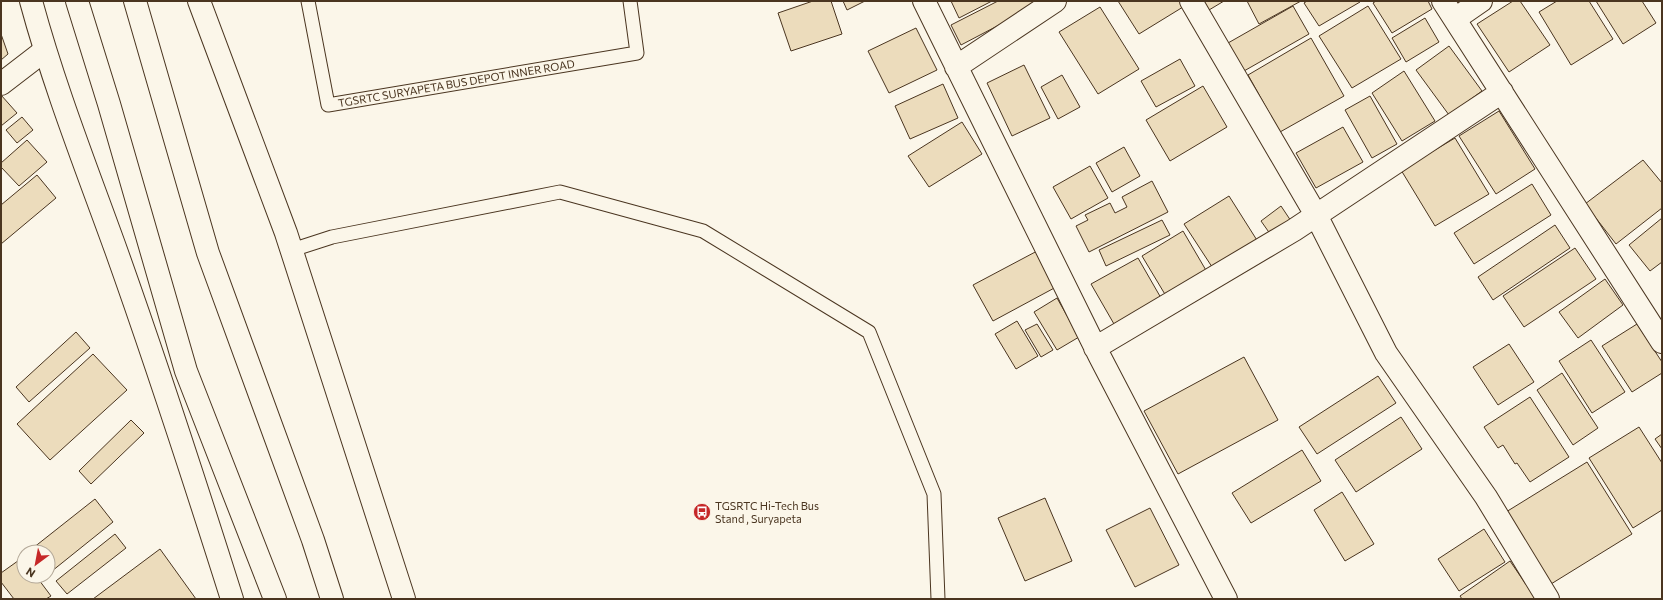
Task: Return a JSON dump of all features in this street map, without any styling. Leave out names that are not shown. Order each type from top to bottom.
[{"type":"main road","points":[[31,1],[44,51],[116,251],[186,454],[232,599]]},
{"type":"main road","points":[[77,1],[109,104],[186,371],[275,599]]},
{"type":"main road","points":[[135,1],[208,253],[310,532],[332,599]]},
{"type":"main road","points":[[199,1],[292,250],[360,457],[404,599]]},
{"type":"main road","points":[[924,1],[1095,348],[1226,599]]},
{"type":"main road","points":[[956,67],[1055,1]]},
{"type":"main road","points":[[1191,1],[1316,215],[1386,353],[1486,497],[1548,599]]},
{"type":"main road","points":[[1443,1],[1662,341]]},
{"type":"main road","points":[[1455,19],[1481,1]]},
{"type":"main road","points":[[1,84],[44,51]]},
{"type":"main road","points":[[1095,348],[1294,230],[1502,92]]},
{"type":"lane","name":"TGSRTC SURYAPETA BUS DEPOT INNER ROAD","points":[[308,1],[328,105],[637,53],[630,1]]},
{"type":"lane","points":[[292,250],[332,237],[560,192],[703,231],[869,332],[934,494],[938,599]]},
{"type":"building","points":[[813,1],[831,1],[842,34],[791,51],[778,13]]},
{"type":"building","points":[[843,1],[865,1],[847,10]]},
{"type":"building","points":[[951,1],[992,1],[959,18]]},
{"type":"building","points":[[998,1],[1040,1],[1041,3],[961,45],[951,25]]},
{"type":"building","points":[[1118,1],[1180,1],[1183,7],[1139,34]]},
{"type":"building","points":[[1197,1],[1224,1],[1204,13]]},
{"type":"building","points":[[1247,1],[1301,1],[1259,24]]},
{"type":"building","points":[[1307,1],[1360,2],[1319,26],[1304,3]]},
{"type":"building","points":[[1376,1],[1428,1],[1432,9],[1392,33],[1373,3]]},
{"type":"building","points":[[1513,1],[1520,1],[1550,45],[1509,72],[1477,24]]},
{"type":"building","points":[[1557,1],[1589,1],[1613,39],[1571,65],[1539,12]]},
{"type":"building","points":[[1596,1],[1642,1],[1656,23],[1623,44]]},
{"type":"building","points":[[1293,6],[1309,34],[1244,71],[1228,43]]},
{"type":"building","points":[[1368,6],[1401,59],[1352,88],[1319,36]]},
{"type":"building","points":[[1100,7],[1139,69],[1098,94],[1059,32]]},
{"type":"building","points":[[1425,18],[1439,42],[1406,62],[1392,38]]},
{"type":"building","points":[[916,28],[937,70],[889,93],[868,51]]},
{"type":"building","points":[[1,34],[8,54],[1,60]]},
{"type":"building","points":[[1311,38],[1344,96],[1280,132],[1248,75]]},
{"type":"building","points":[[1449,46],[1482,91],[1449,115],[1416,70]]},
{"type":"building","points":[[1180,59],[1195,86],[1156,107],[1141,81]]},
{"type":"building","points":[[1024,65],[1050,118],[1012,136],[987,83]]},
{"type":"building","points":[[1404,71],[1435,121],[1402,141],[1372,93]]},
{"type":"building","points":[[1062,75],[1080,107],[1058,119],[1041,87]]},
{"type":"building","points":[[943,84],[958,118],[910,139],[895,106]]},
{"type":"building","points":[[1203,86],[1227,127],[1170,161],[1146,120]]},
{"type":"building","points":[[1,95],[17,113],[1,126]]},
{"type":"building","points":[[1370,96],[1397,144],[1372,158],[1345,110]]},
{"type":"building","points":[[1499,111],[1535,169],[1496,194],[1459,136]]},
{"type":"building","points":[[22,117],[33,130],[17,143],[6,130]]},
{"type":"building","points":[[962,122],[982,154],[929,187],[908,156]]},
{"type":"building","points":[[1343,127],[1363,162],[1316,188],[1296,153]]},
{"type":"building","points":[[1455,138],[1489,194],[1435,226],[1401,170]]},
{"type":"building","points":[[27,140],[47,162],[19,186],[1,167],[1,163]]},
{"type":"building","points":[[1124,147],[1140,176],[1112,192],[1096,163]]},
{"type":"building","points":[[1643,160],[1662,183],[1662,208],[1616,244],[1585,204]]},
{"type":"building","points":[[1090,166],[1108,198],[1071,219],[1053,187]]},
{"type":"building","points":[[37,175],[56,198],[1,244],[1,205]]},
{"type":"building","points":[[1152,181],[1168,212],[1089,252],[1076,226],[1088,220],[1085,215],[1110,203],[1115,213],[1127,207],[1122,197]]},
{"type":"building","points":[[1532,184],[1551,215],[1474,264],[1454,233]]},
{"type":"building","points":[[1229,196],[1260,245],[1216,273],[1184,224]]},
{"type":"building","points":[[1281,206],[1293,224],[1273,238],[1261,221]]},
{"type":"building","points":[[1662,218],[1662,262],[1650,271],[1629,245]]},
{"type":"building","points":[[1162,220],[1170,235],[1106,266],[1099,250]]},
{"type":"building","points":[[1555,225],[1570,248],[1493,300],[1478,277]]},
{"type":"building","points":[[1183,231],[1207,272],[1166,296],[1142,256]]},
{"type":"building","points":[[1575,248],[1596,279],[1524,327],[1503,296]]},
{"type":"building","points":[[1039,250],[1058,286],[993,321],[973,285]]},
{"type":"building","points":[[1138,258],[1161,298],[1114,324],[1091,284]]},
{"type":"building","points":[[1605,279],[1623,305],[1578,338],[1559,312]]},
{"type":"building","points":[[1057,298],[1079,337],[1057,350],[1034,312]]},
{"type":"building","points":[[1017,321],[1038,356],[1016,369],[995,334]]},
{"type":"building","points":[[1037,324],[1053,350],[1041,357],[1025,330]]},
{"type":"building","points":[[1637,324],[1662,362],[1662,373],[1632,392],[1602,346]]},
{"type":"building","points":[[76,332],[90,348],[29,402],[16,387]]},
{"type":"building","points":[[1591,340],[1625,392],[1592,413],[1559,361]]},
{"type":"building","points":[[1509,344],[1534,382],[1498,405],[1473,367]]},
{"type":"building","points":[[93,354],[127,390],[50,460],[17,424]]},
{"type":"building","points":[[1244,357],[1278,420],[1178,474],[1144,411]]},
{"type":"building","points":[[1562,373],[1598,428],[1573,445],[1537,390]]},
{"type":"building","points":[[1378,376],[1396,403],[1317,454],[1299,427]]},
{"type":"building","points":[[1530,397],[1569,457],[1530,482],[1517,463],[1515,464],[1503,445],[1498,448],[1484,427]]},
{"type":"building","points":[[1401,417],[1422,449],[1356,492],[1335,460]]},
{"type":"building","points":[[131,420],[144,433],[91,484],[79,471]]},
{"type":"building","points":[[1639,427],[1662,463],[1662,510],[1633,528],[1589,458]]},
{"type":"building","points":[[1662,434],[1662,449],[1655,439]]},
{"type":"building","points":[[1302,450],[1321,481],[1251,523],[1232,493]]},
{"type":"building","points":[[1587,462],[1632,534],[1551,584],[1506,512]]},
{"type":"building","points":[[1342,492],[1374,544],[1345,561],[1314,510]]},
{"type":"building","points":[[1045,498],[1072,561],[1025,581],[998,518]]},
{"type":"building","points":[[95,499],[113,522],[56,568],[56,544],[38,544]]},
{"type":"building","points":[[1150,508],[1179,565],[1135,587],[1106,530]]},
{"type":"building","points":[[1484,529],[1505,562],[1459,591],[1438,559]]},
{"type":"building","points":[[115,534],[126,548],[67,594],[56,581]]},
{"type":"building","points":[[160,549],[196,599],[93,599]]},
{"type":"building","points":[[1510,561],[1536,599],[1462,599],[1460,596]]},
{"type":"building","points":[[16,562],[16,584],[42,584],[51,596],[46,599],[14,599],[1,582],[1,573]]},
{"type":"place","name":"TGSRTC Hi-Tech Bus Stand , Suryapeta","points":[[702,512]]}]
